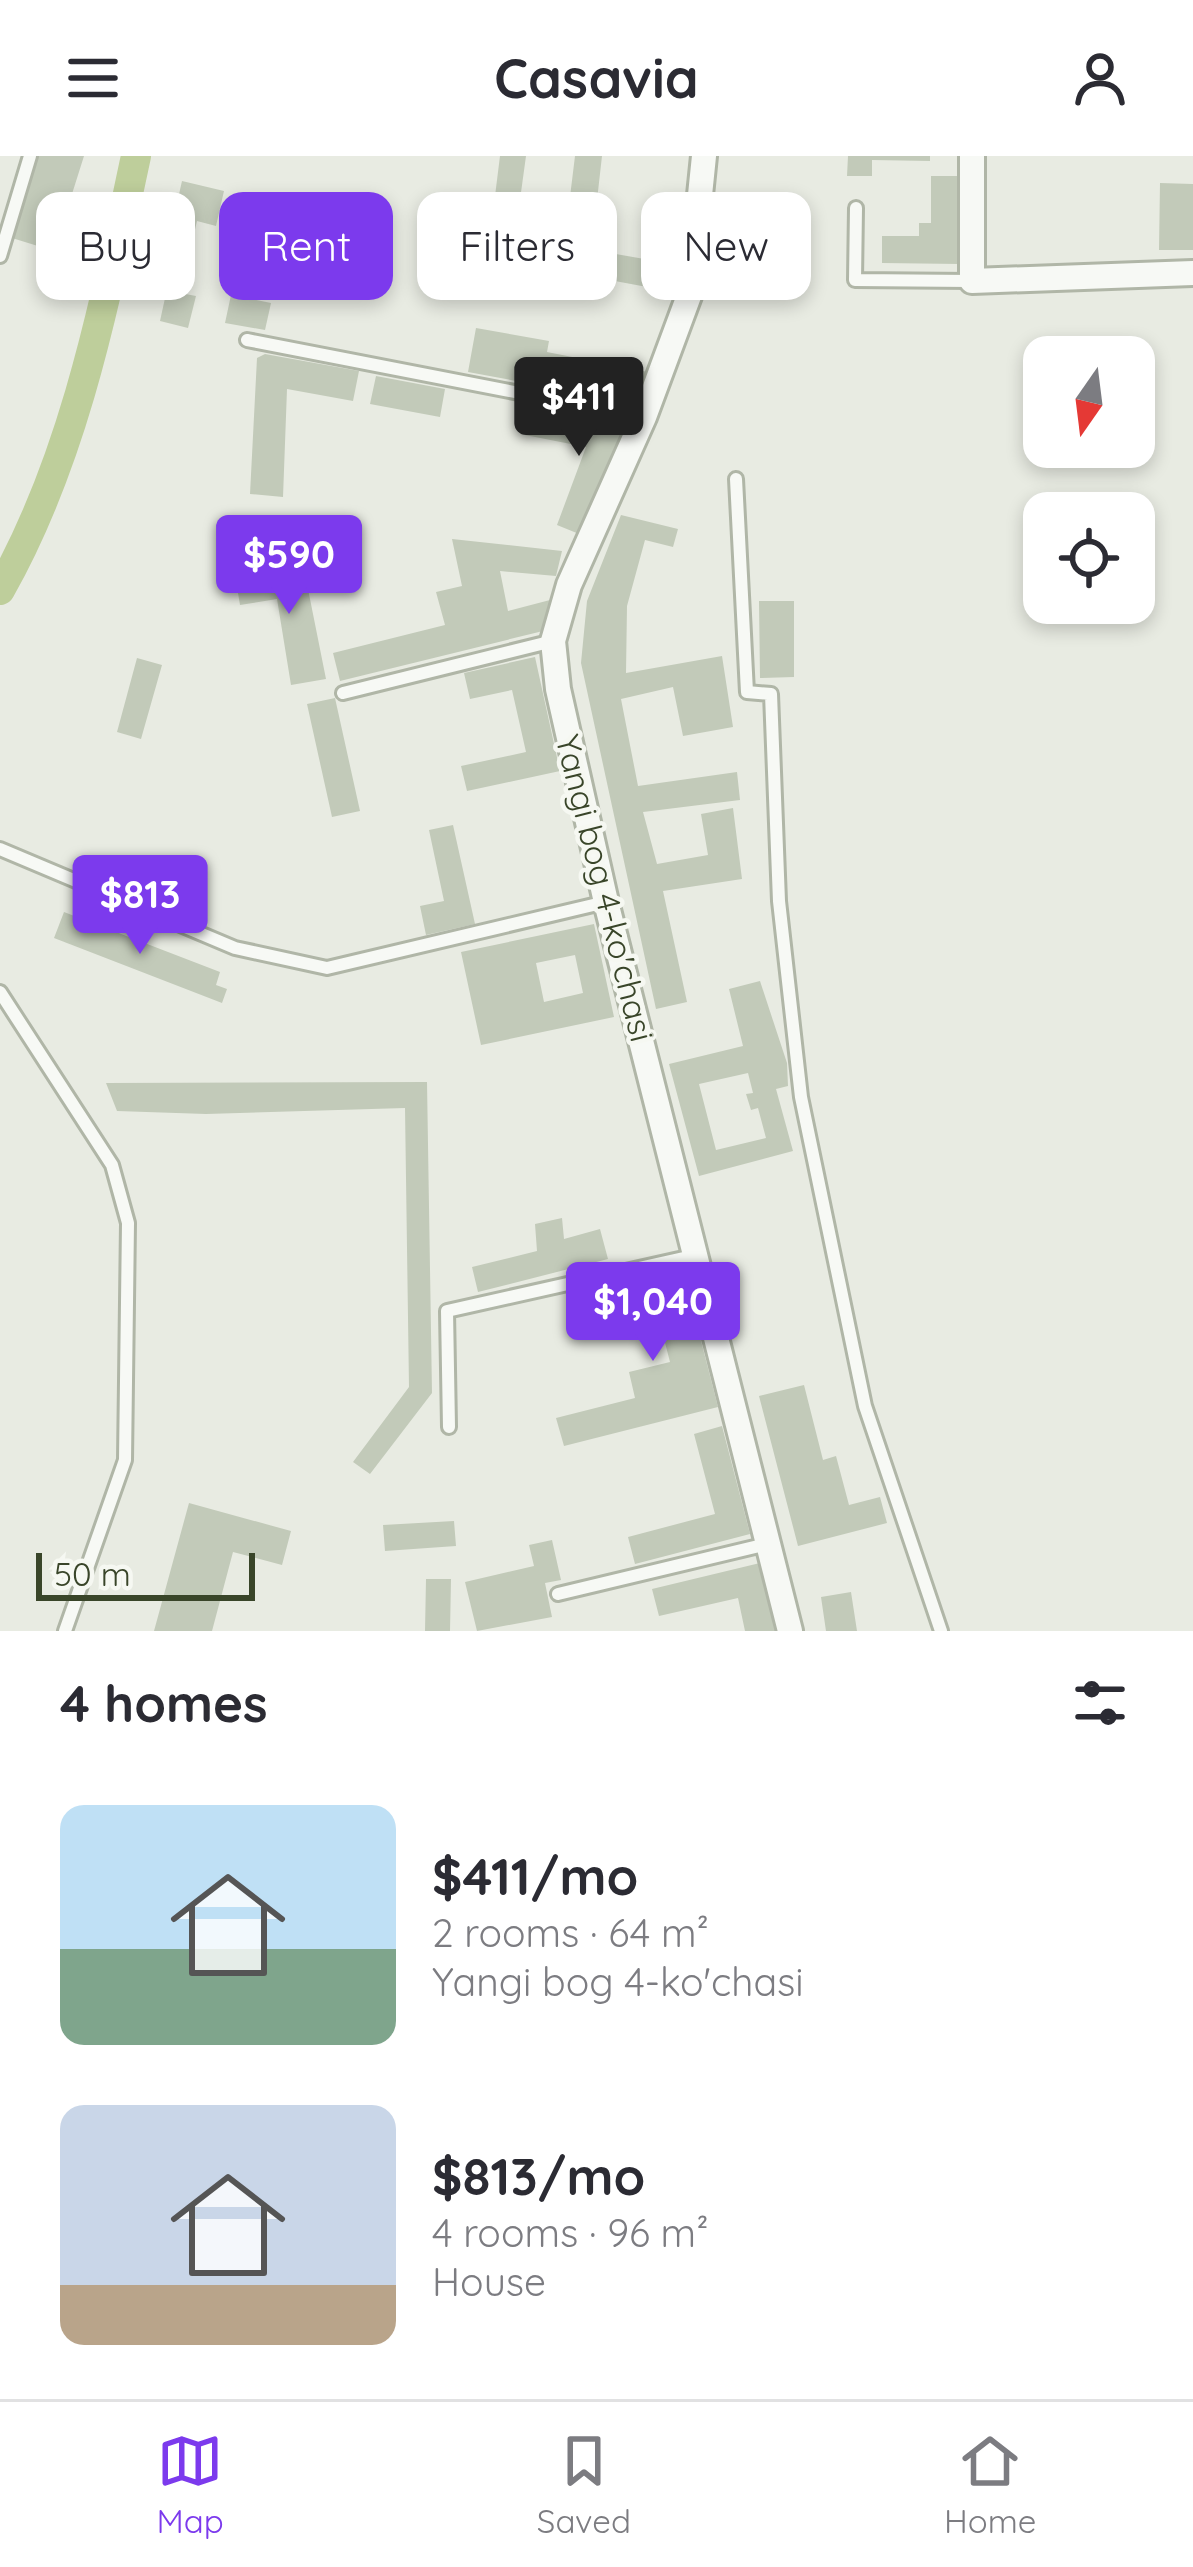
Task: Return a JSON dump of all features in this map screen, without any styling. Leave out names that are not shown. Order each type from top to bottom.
[{"type":"street","name":"Yangi bog 4-koʼchasi","points":[[704,156],[690,293],[644,417],[569,585],[553,641],[558,689],[606,902],[790,1631]]},
{"type":"street","points":[[972,156],[972,281],[1193,273]]},
{"type":"lane","points":[[0,256],[30,156]]},
{"type":"lane","points":[[856,208],[856,280],[972,281]]},
{"type":"lane","points":[[247,340],[644,417]]},
{"type":"lane","points":[[736,479],[747,692],[771,694],[779,901],[801,1097],[866,1406],[941,1631]]},
{"type":"lane","points":[[343,693],[553,641]]},
{"type":"lane","points":[[0,849],[235,948],[327,968],[606,902]]},
{"type":"lane","points":[[0,992],[112,1165],[128,1222],[125,1460],[65,1631]]},
{"type":"lane","points":[[449,1427],[447,1311],[698,1255]]},
{"type":"lane","points":[[558,1594],[767,1544]]},
{"type":"building","points":[[38,156],[84,156],[73,192],[36,192],[36,245],[12,238]]},
{"type":"building","points":[[500,156],[526,156],[521,192],[496,192]]},
{"type":"building","points":[[575,156],[602,156],[598,192],[571,192]]},
{"type":"building","points":[[848,156],[930,156],[930,161],[872,160],[872,176],[847,176]]},
{"type":"building","points":[[931,176],[961,176],[960,264],[882,263],[882,236],[919,236],[919,223],[931,223]]},
{"type":"building","points":[[182,181],[224,191],[219,192],[216,226],[197,221],[195,229],[195,192],[180,192]]},
{"type":"building","points":[[1160,183],[1193,184],[1193,250],[1159,250]]},
{"type":"building","points":[[617,254],[641,258],[641,286],[617,281]]},
{"type":"building","points":[[165,300],[195,300],[188,328],[160,321]]},
{"type":"building","points":[[230,300],[271,303],[265,330],[225,323]]},
{"type":"building","points":[[476,328],[549,341],[547,352],[648,372],[635,403],[468,372]]},
{"type":"building","points":[[265,354],[359,371],[353,401],[287,389],[283,497],[250,494],[257,358]]},
{"type":"building","points":[[376,376],[445,389],[440,417],[370,404]]},
{"type":"building","points":[[531,406],[625,426],[584,536],[557,525],[586,447],[525,435]]},
{"type":"building","points":[[621,515],[678,529],[673,547],[645,540],[627,606],[626,673],[722,656],[733,727],[683,736],[673,687],[621,699],[638,786],[737,772],[740,800],[643,812],[657,864],[708,855],[701,814],[733,808],[742,879],[663,891],[687,1002],[656,1009],[581,663],[587,601]]},
{"type":"building","points":[[452,539],[562,551],[556,576],[500,571],[508,611],[550,600],[543,631],[340,681],[333,653],[445,625],[436,592],[462,586]]},
{"type":"building","points":[[303,564],[326,679],[291,685],[277,599],[240,605],[235,575]]},
{"type":"building","points":[[759,601],[794,601],[794,677],[760,678]]},
{"type":"building","points":[[535,657],[560,771],[467,791],[461,766],[526,752],[512,690],[470,699],[464,673]]},
{"type":"building","points":[[137,658],[162,665],[141,739],[117,732]]},
{"type":"building","points":[[335,698],[360,811],[332,817],[307,704]]},
{"type":"building","points":[[453,825],[475,924],[426,935],[420,906],[444,901],[429,830]]},
{"type":"building","points":[[64,912],[220,972],[216,985],[227,989],[222,1003],[54,938]]},
{"type":"building","points":[[594,924],[614,1017],[481,1045],[461,952]],"holes":[[[575,955],[583,993],[544,1002],[536,963]]]},
{"type":"building","points":[[760,981],[787,1063],[788,1086],[776,1089],[793,1151],[699,1176],[669,1064],[743,1046],[729,989]],"holes":[[[748,1073],[753,1093],[746,1094],[751,1110],[758,1108],[766,1138],[716,1150],[699,1084]]]},
{"type":"building","points":[[427,1082],[432,1393],[370,1474],[353,1462],[409,1387],[405,1108],[206,1114],[117,1111],[106,1083]]},
{"type":"building","points":[[562,1218],[564,1239],[600,1229],[608,1259],[478,1292],[472,1267],[537,1251],[535,1224]]},
{"type":"building","points":[[682,1267],[718,1407],[564,1446],[556,1418],[635,1398],[629,1372],[670,1362],[656,1308],[615,1318],[607,1286]]},
{"type":"building","points":[[804,1385],[823,1460],[836,1456],[849,1505],[880,1497],[887,1523],[798,1546],[759,1396]]},
{"type":"building","points":[[722,1426],[750,1534],[635,1564],[628,1537],[715,1514],[694,1434]]},
{"type":"building","points":[[189,1503],[291,1531],[282,1565],[233,1552],[212,1631],[154,1631]]},
{"type":"building","points":[[454,1521],[456,1546],[385,1551],[383,1525]]},
{"type":"building","points":[[552,1540],[561,1580],[545,1583],[552,1617],[477,1631],[465,1582],[534,1566],[529,1545]]},
{"type":"building","points":[[760,1563],[777,1631],[745,1631],[738,1598],[659,1616],[652,1589]]},
{"type":"building","points":[[426,1579],[451,1579],[450,1631],[425,1631]]},
{"type":"building","points":[[851,1592],[857,1631],[826,1631],[821,1597]]},
{"type":"waterway","points":[[0,590],[68,434],[99,324],[136,156]]}]
